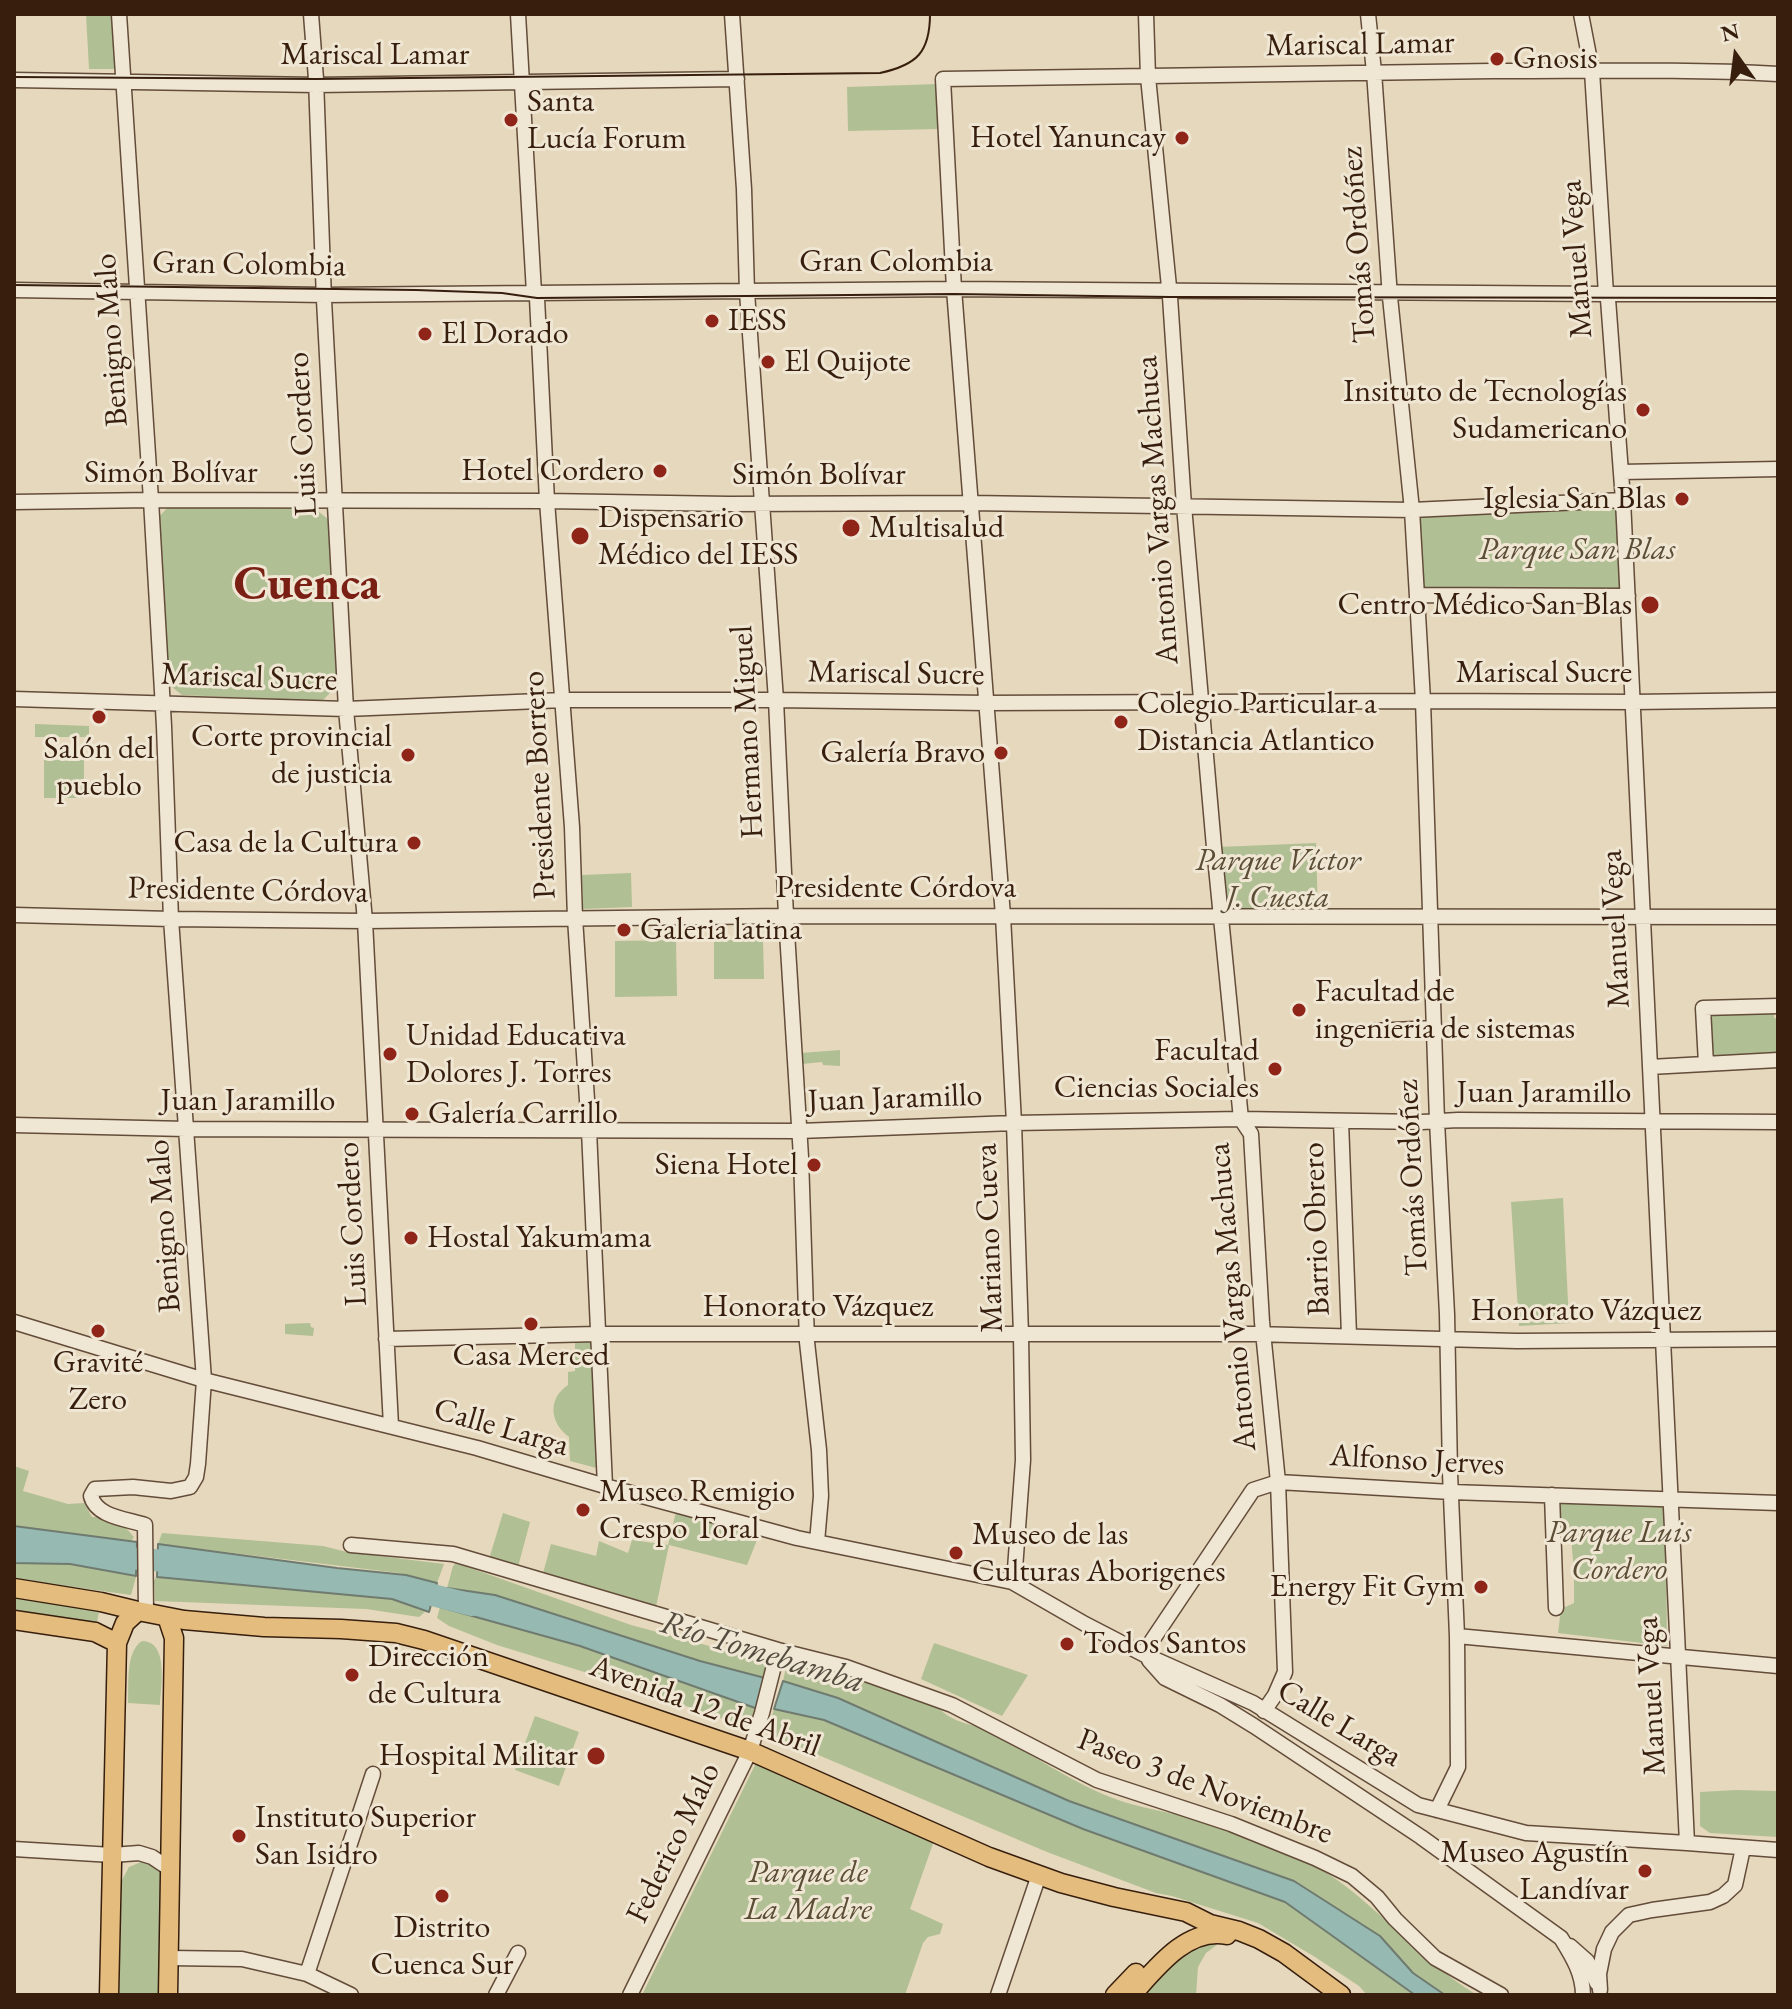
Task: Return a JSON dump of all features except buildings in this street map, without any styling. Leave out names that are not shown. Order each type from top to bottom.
[{"type":"main road","name":"Avenida 12 de Abril","points":[[14,1588],[101,1602],[167,1617],[242,1626],[396,1633],[424,1640],[750,1751],[989,1857],[1061,1883],[1186,1912],[1204,1930],[1251,1944],[1280,1959],[1323,1995]]},
{"type":"main road","points":[[45,1624],[51,1594]]},
{"type":"main road","points":[[109,1995],[117,1643],[125,1623],[142,1612]]},
{"type":"main road","points":[[167,1617],[174,1638],[168,1995]]},
{"type":"main road","points":[[14,1620],[95,1632],[117,1643]]},
{"type":"main road","points":[[1186,1912],[1222,1918],[1254,1929],[1291,1949],[1355,1995]]},
{"type":"main road","name":"Avenida 12 de Abril","points":[[1204,1930],[1239,1931],[1259,1939],[1284,1953],[1341,1995]]},
{"type":"main road","points":[[1115,1995],[1165,1944],[1183,1931],[1204,1930]]},
{"type":"main road","points":[[1132,1995],[1177,1949],[1204,1930]]},
{"type":"street","name":"Benigno Malo","points":[[119,14],[163,704],[171,919],[204,1380],[198,1464],[190,1487],[171,1491],[104,1488],[95,1489],[91,1496],[100,1511],[145,1529],[146,1593],[142,1612]]},
{"type":"street","name":"Luis Cordero","points":[[311,14],[346,709],[365,921],[391,1426]]},
{"type":"street","name":"Presidente Borrero","points":[[518,14],[547,501],[575,876],[605,1486]]},
{"type":"street","name":"Hermano Miguel","points":[[732,14],[744,189],[747,292],[776,700],[807,1334],[819,1450],[821,1496],[817,1542]]},
{"type":"street","name":"Antonio Vargas Machuca","points":[[1146,14],[1148,77],[1170,291],[1184,506],[1241,1119],[1251,1134],[1263,1335],[1278,1482],[1285,1672],[1264,1711]]},
{"type":"street","name":"Tomás Ordóñez","points":[[1368,14],[1390,292],[1412,510],[1423,701],[1457,1636],[1458,1767],[1437,1810]]},
{"type":"street","name":"Manuel Vega","points":[[1581,14],[1592,71],[1623,500],[1687,1843]]},
{"type":"street","name":"Mariscal Lamar","points":[[943,79],[1374,72],[1778,74]]},
{"type":"street","name":"Mariscal Lamar","points":[[14,80],[316,85],[737,79]]},
{"type":"street","name":"Mariano Cueva","points":[[943,79],[954,289],[1003,916],[1014,1123],[1023,1460],[1012,1582]]},
{"type":"street","name":"Gran Colombia","points":[[14,290],[324,295],[954,289],[1778,294]]},
{"type":"street","points":[[1621,472],[1778,469]]},
{"type":"street","name":"Simón Bolívar","points":[[14,502],[971,503],[1412,510],[1623,500]]},
{"type":"street","points":[[1417,595],[1628,596]]},
{"type":"street","name":"Mariscal Sucre","points":[[14,699],[346,709],[564,700],[986,703],[1778,700]]},
{"type":"street","name":"Presidente Córdova","points":[[14,915],[365,921],[786,916],[1778,917]]},
{"type":"street","points":[[1706,1064],[1703,1008],[1778,1006]]},
{"type":"street","points":[[1372,1031],[1435,1028]]},
{"type":"street","points":[[1650,1067],[1778,1060]]},
{"type":"street","name":"Juan Jaramillo","points":[[14,1125],[186,1129],[799,1131],[1241,1119],[1778,1122]]},
{"type":"street","name":"Barrio Obrero","points":[[1341,1121],[1349,1335]]},
{"type":"street","name":"Calle Larga","points":[[14,1322],[204,1380],[477,1448],[797,1538],[1012,1582],[1143,1654],[1253,1703],[1418,1805],[1526,1833],[1778,1850]]},
{"type":"street","name":"Honorato Vázquez","points":[[386,1339],[597,1334],[807,1334],[1778,1339]]},
{"type":"street","points":[[1278,1482],[1253,1490],[1143,1654],[1165,1678],[1254,1726],[1421,1837],[1561,1938],[1587,1961],[1600,1992]]},
{"type":"street","name":"Alfonso Jerves","points":[[1278,1482],[1451,1492],[1778,1503]]},
{"type":"street","points":[[1552,1495],[1556,1608]]},
{"type":"street","name":"Paseo 3 de Noviembre","points":[[351,1545],[453,1554],[776,1657],[846,1667],[952,1705],[1097,1780],[1231,1824],[1352,1876],[1377,1897],[1435,1958],[1501,1995]]},
{"type":"street","points":[[1457,1636],[1778,1666]]},
{"type":"street","name":"Federico Malo","points":[[630,1995],[750,1751],[776,1657]]},
{"type":"street","points":[[307,1974],[373,1774]]},
{"type":"street","points":[[1600,1992],[1599,1974],[1604,1949],[1612,1932],[1629,1915],[1710,1902],[1723,1896],[1735,1885],[1743,1848]]},
{"type":"street","points":[[14,1849],[112,1855],[139,1853],[152,1857],[170,1869]]},
{"type":"street","points":[[998,1995],[1039,1875]]},
{"type":"street","points":[[1561,1938],[1581,1976],[1583,1995]]},
{"type":"street","points":[[496,1995],[518,1953]]},
{"type":"street","points":[[169,1958],[242,1959],[307,1974],[351,1995]]},
{"type":"green space","points":[[86,14],[114,14],[115,69],[89,69]]},
{"type":"green space","points":[[938,84],[939,129],[848,131],[847,87]]},
{"type":"green space","points":[[171,504],[312,506],[330,521],[340,683],[322,701],[182,695],[163,680],[154,522]]},
{"type":"green space","name":"Parque San Blas","points":[[1619,504],[1624,591],[1422,592],[1418,513]]},
{"type":"green space","points":[[35,724],[89,726],[89,737],[35,737]]},
{"type":"green space","points":[[44,760],[84,760],[84,798],[44,798]]},
{"type":"green space","name":"Parque Víctor J. Cuesta","points":[[1316,843],[1318,914],[1224,915],[1218,847]]},
{"type":"green space","points":[[631,873],[632,907],[583,909],[582,875]]},
{"type":"green space","points":[[676,940],[677,996],[615,997],[615,941]]},
{"type":"green space","points":[[714,940],[763,940],[764,979],[714,979]]},
{"type":"green space","points":[[1774,1008],[1774,1018],[1778,1019],[1778,1054],[1709,1057],[1710,1010]]},
{"type":"green space","points":[[840,1050],[840,1066],[823,1065],[822,1062],[802,1064],[801,1053]]},
{"type":"green space","points":[[1563,1198],[1569,1323],[1519,1326],[1511,1202]]},
{"type":"green space","points":[[310,1323],[314,1328],[313,1336],[285,1334],[285,1324]]},
{"type":"green space","points":[[598,1341],[604,1470],[570,1461],[569,1437],[558,1425],[554,1411],[557,1397],[568,1385],[568,1372],[575,1371],[575,1342]]},
{"type":"green space","points":[[14,1466],[29,1471],[23,1491],[68,1504],[84,1503],[92,1517],[116,1521],[134,1537],[131,1541],[14,1526]]},
{"type":"green space","name":"Parque Luis Cordero","points":[[1556,1500],[1663,1505],[1667,1646],[1558,1633],[1561,1609],[1574,1603],[1574,1572],[1571,1537],[1557,1522]]},
{"type":"green space","points":[[676,1512],[759,1535],[747,1565],[669,1545],[656,1607],[543,1573],[551,1544],[596,1556],[599,1541],[628,1553],[632,1540],[668,1545]]},
{"type":"green space","points":[[503,1513],[530,1522],[518,1567],[489,1559]]},
{"type":"green space","points":[[162,1533],[323,1546],[347,1552],[444,1564],[437,1583],[399,1573],[158,1544]]},
{"type":"green space","points":[[14,1562],[72,1563],[136,1577],[131,1595],[14,1579]]},
{"type":"green space","points":[[455,1564],[631,1625],[769,1662],[765,1678],[700,1661],[495,1595],[447,1588]]},
{"type":"green space","points":[[156,1577],[392,1598],[425,1612],[419,1617],[366,1609],[155,1601]]},
{"type":"green space","points":[[14,1588],[101,1602],[95,1632],[14,1620]]},
{"type":"green space","points":[[440,1607],[580,1646],[758,1709],[751,1726],[743,1726],[497,1645],[437,1618]]},
{"type":"green space","points":[[142,1641],[151,1643],[160,1657],[160,1705],[128,1703],[130,1661]]},
{"type":"green space","points":[[934,1643],[1028,1675],[1002,1716],[921,1679]]},
{"type":"green space","points":[[787,1663],[852,1677],[937,1706],[951,1718],[982,1726],[1103,1794],[1209,1823],[1300,1858],[1325,1872],[1369,1905],[1432,1962],[1477,1995],[1445,1995],[1413,1973],[1380,1936],[1294,1881],[1069,1801],[838,1698],[783,1681]]},
{"type":"green space","points":[[774,1709],[824,1720],[1083,1829],[1285,1902],[1415,1995],[1367,1995],[1359,1986],[1258,1923],[1156,1893],[1047,1852],[776,1737],[768,1729]]},
{"type":"green space","points":[[535,1716],[579,1732],[559,1786],[515,1770]]},
{"type":"green space","name":"Parque de La Madre","points":[[757,1761],[935,1838],[910,1909],[943,1924],[940,1934],[928,1937],[923,1943],[905,1995],[642,1995]]},
{"type":"green space","points":[[1776,1791],[1778,1837],[1710,1833],[1700,1826],[1700,1792]]},
{"type":"green space","points":[[141,1862],[154,1866],[162,1877],[160,1995],[119,1995],[122,1880],[129,1867]]},
{"type":"green space","points":[[1218,1944],[1206,1953],[1198,1967],[1196,1995],[1147,1993],[1177,1958],[1199,1945]]},
{"type":"water","points":[[14,1526],[137,1542],[136,1576],[70,1564],[14,1563]]},
{"type":"water","points":[[158,1544],[406,1575],[437,1583],[429,1612],[392,1599],[157,1577]]},
{"type":"water","points":[[447,1588],[495,1595],[700,1661],[765,1678],[758,1709],[580,1646],[440,1607]]},
{"type":"water","points":[[783,1681],[838,1698],[1069,1801],[1294,1881],[1380,1936],[1413,1973],[1445,1995],[1415,1995],[1285,1902],[1083,1829],[824,1720],[774,1709]]},
{"type":"waterway","name":"Río Tomebamba","points":[[106,1556],[188,1563]]},
{"type":"waterway","name":"Río Tomebamba","points":[[405,1588],[472,1605]]},
{"type":"tram line","points":[[14,77],[316,79],[880,73],[903,66],[919,55],[927,38],[930,14]]},
{"type":"tram line","points":[[14,285],[416,290],[502,293],[537,298],[954,294],[1778,298]]},
{"type":"place","name":"Gnosis","points":[[1497,59]]},
{"type":"place","name":"Santa Lucía Forum","points":[[511,120]]},
{"type":"place","name":"Hotel Yanuncay","points":[[1182,138]]},
{"type":"place","name":"IESS","points":[[712,321]]},
{"type":"place","name":"El Dorado","points":[[425,334]]},
{"type":"place","name":"El Quijote","points":[[768,362]]},
{"type":"place","name":"Insituto de Tecnologías Sudamericano","points":[[1643,410]]},
{"type":"place","name":"Hotel Cordero","points":[[660,471]]},
{"type":"place","name":"Iglesia San Blas","points":[[1682,499]]},
{"type":"place","name":"Multisalud","points":[[851,528]]},
{"type":"place","name":"Dispensario Médico del IESS","points":[[580,536]]},
{"type":"place","name":"Centro Médico San Blas","points":[[1650,605]]},
{"type":"place","name":"Salón del pueblo","points":[[99,717]]},
{"type":"place","name":"Colegio Particular a Distancia Atlantico","points":[[1121,722]]},
{"type":"place","name":"Galería Bravo","points":[[1001,753]]},
{"type":"place","name":"Corte provincial de justicia","points":[[408,755]]},
{"type":"place","name":"Casa de la Cultura","points":[[414,843]]},
{"type":"place","name":"Galeria latina","points":[[624,930]]},
{"type":"place","name":"Facultad de ingenieria de sistemas","points":[[1299,1010]]},
{"type":"place","name":"Unidad Educativa Dolores J. Torres","points":[[390,1054]]},
{"type":"place","name":"Facultad Ciencias Sociales","points":[[1275,1069]]},
{"type":"place","name":"Galería Carrillo","points":[[412,1114]]},
{"type":"place","name":"Siena Hotel","points":[[814,1165]]},
{"type":"place","name":"Hostal Yakumama","points":[[411,1238]]},
{"type":"place","name":"Casa Merced","points":[[531,1324]]},
{"type":"place","name":"Gravité Zero","points":[[98,1331]]},
{"type":"place","name":"Museo Remigio Crespo Toral","points":[[583,1510]]},
{"type":"place","name":"Museo de las Culturas Aborigenes","points":[[956,1553]]},
{"type":"place","name":"Energy Fit Gym","points":[[1481,1587]]},
{"type":"place","name":"Todos Santos","points":[[1067,1644]]},
{"type":"place","name":"Dirección de Cultura","points":[[352,1675]]},
{"type":"place","name":"Hospital Militar","points":[[596,1756]]},
{"type":"place","name":"Instituto Superior San Isidro","points":[[239,1836]]},
{"type":"place","name":"Museo Agustín Landívar","points":[[1645,1871]]},
{"type":"place","name":"Distrito Cuenca Sur","points":[[442,1896]]},
{"type":"district","name":"Cuenca","points":[[307,586]]}]
